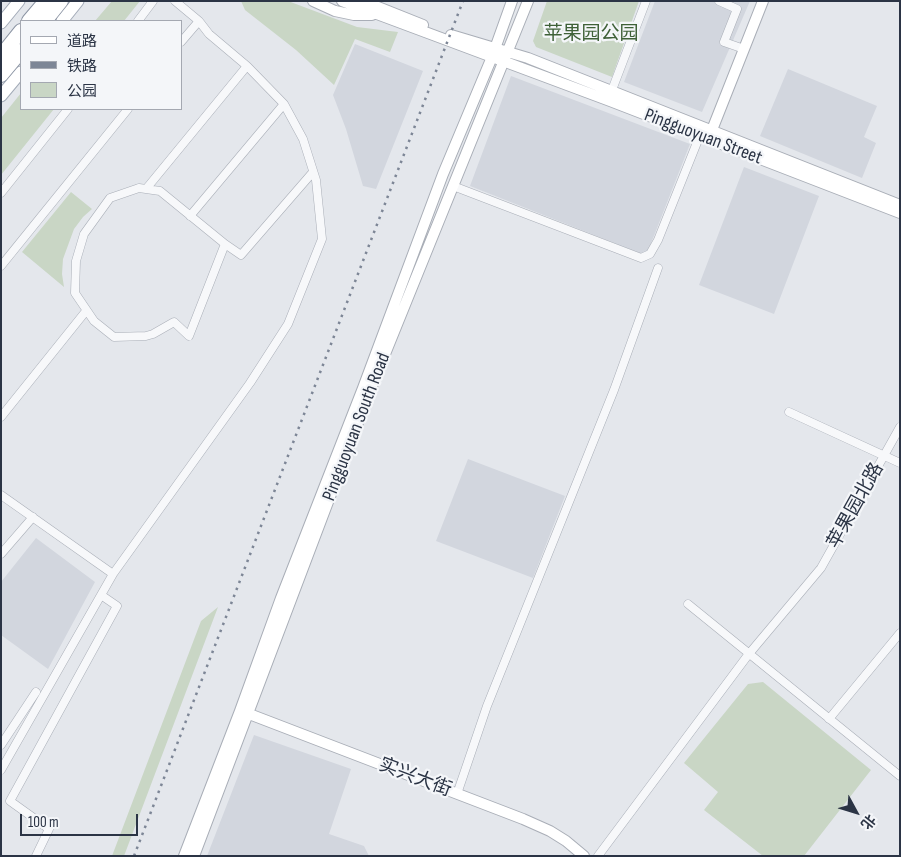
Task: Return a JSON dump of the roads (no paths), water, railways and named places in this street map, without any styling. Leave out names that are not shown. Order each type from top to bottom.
[{"type":"highway","points":[[31,20],[46,1]]},
{"type":"highway","points":[[46,20],[61,1]]},
{"type":"highway","points":[[1,56],[20,32]]},
{"type":"highway","points":[[1,76],[20,52]]},
{"type":"main road","points":[[1,23],[19,1]]},
{"type":"main road","points":[[63,20],[78,1]]},
{"type":"main road","points":[[313,1],[335,11],[354,15],[377,15]]},
{"type":"main road","points":[[342,1],[377,15],[506,57]]},
{"type":"main road","points":[[363,1],[493,53]]},
{"type":"main road","name":"Pingguoyuan South Road","points":[[184,856],[245,713],[281,598],[363,388],[443,174],[493,53],[512,1]]},
{"type":"main road","name":"Pingguoyuan South Road","points":[[194,856],[245,713],[370,391],[528,1]]},
{"type":"main road","points":[[707,135],[763,1]]},
{"type":"main road","name":"Pingguoyuan Street","points":[[506,57],[528,58],[612,90],[707,135],[900,205]]},
{"type":"main road","name":"Pingguoyuan Street","points":[[506,57],[900,213]]},
{"type":"main road","points":[[1,96],[20,73]]},
{"type":"main road","name":"实兴大街","points":[[245,713],[538,825],[566,841],[584,856]]},
{"type":"street","points":[[139,20],[153,1]]},
{"type":"street","points":[[1,770],[113,574],[250,383],[288,324],[322,239],[316,180],[303,140],[284,104],[247,66],[209,34],[199,21],[175,1]]},
{"type":"street","points":[[612,90],[646,1]]},
{"type":"street","points":[[720,1],[737,9],[724,42],[744,49]]},
{"type":"street","points":[[182,41],[199,21]]},
{"type":"street","points":[[146,189],[247,66]]},
{"type":"street","points":[[190,216],[284,104]]},
{"type":"street","points":[[1,193],[67,110]]},
{"type":"street","points":[[1,266],[127,110]]},
{"type":"street","points":[[453,186],[641,258],[650,254],[658,240],[707,135]]},
{"type":"street","points":[[225,244],[189,336],[174,322],[146,336],[114,337],[94,321],[75,293],[76,262],[84,234],[110,198],[138,188],[160,191],[241,255],[313,172]]},
{"type":"street","points":[[1,252],[8,257]]},
{"type":"street","points":[[457,794],[487,706],[614,390],[658,268]]},
{"type":"street","points":[[1,416],[86,311]]},
{"type":"street","points":[[789,412],[900,463]]},
{"type":"street","name":"苹果园北路","points":[[598,856],[748,655],[811,581],[828,558],[900,427]]},
{"type":"street","points":[[1,494],[113,574]]},
{"type":"street","points":[[1,554],[33,517]]},
{"type":"street","points":[[36,856],[49,829],[10,801],[117,606],[101,595]]},
{"type":"street","points":[[688,604],[748,655],[900,776]]},
{"type":"street","points":[[829,719],[900,634]]},
{"type":"street","points":[[1,746],[36,692]]},
{"type":"railway","points":[[134,856],[463,1]]},
{"type":"park label","name":"苹果园公园","points":[[591,34]]}]
